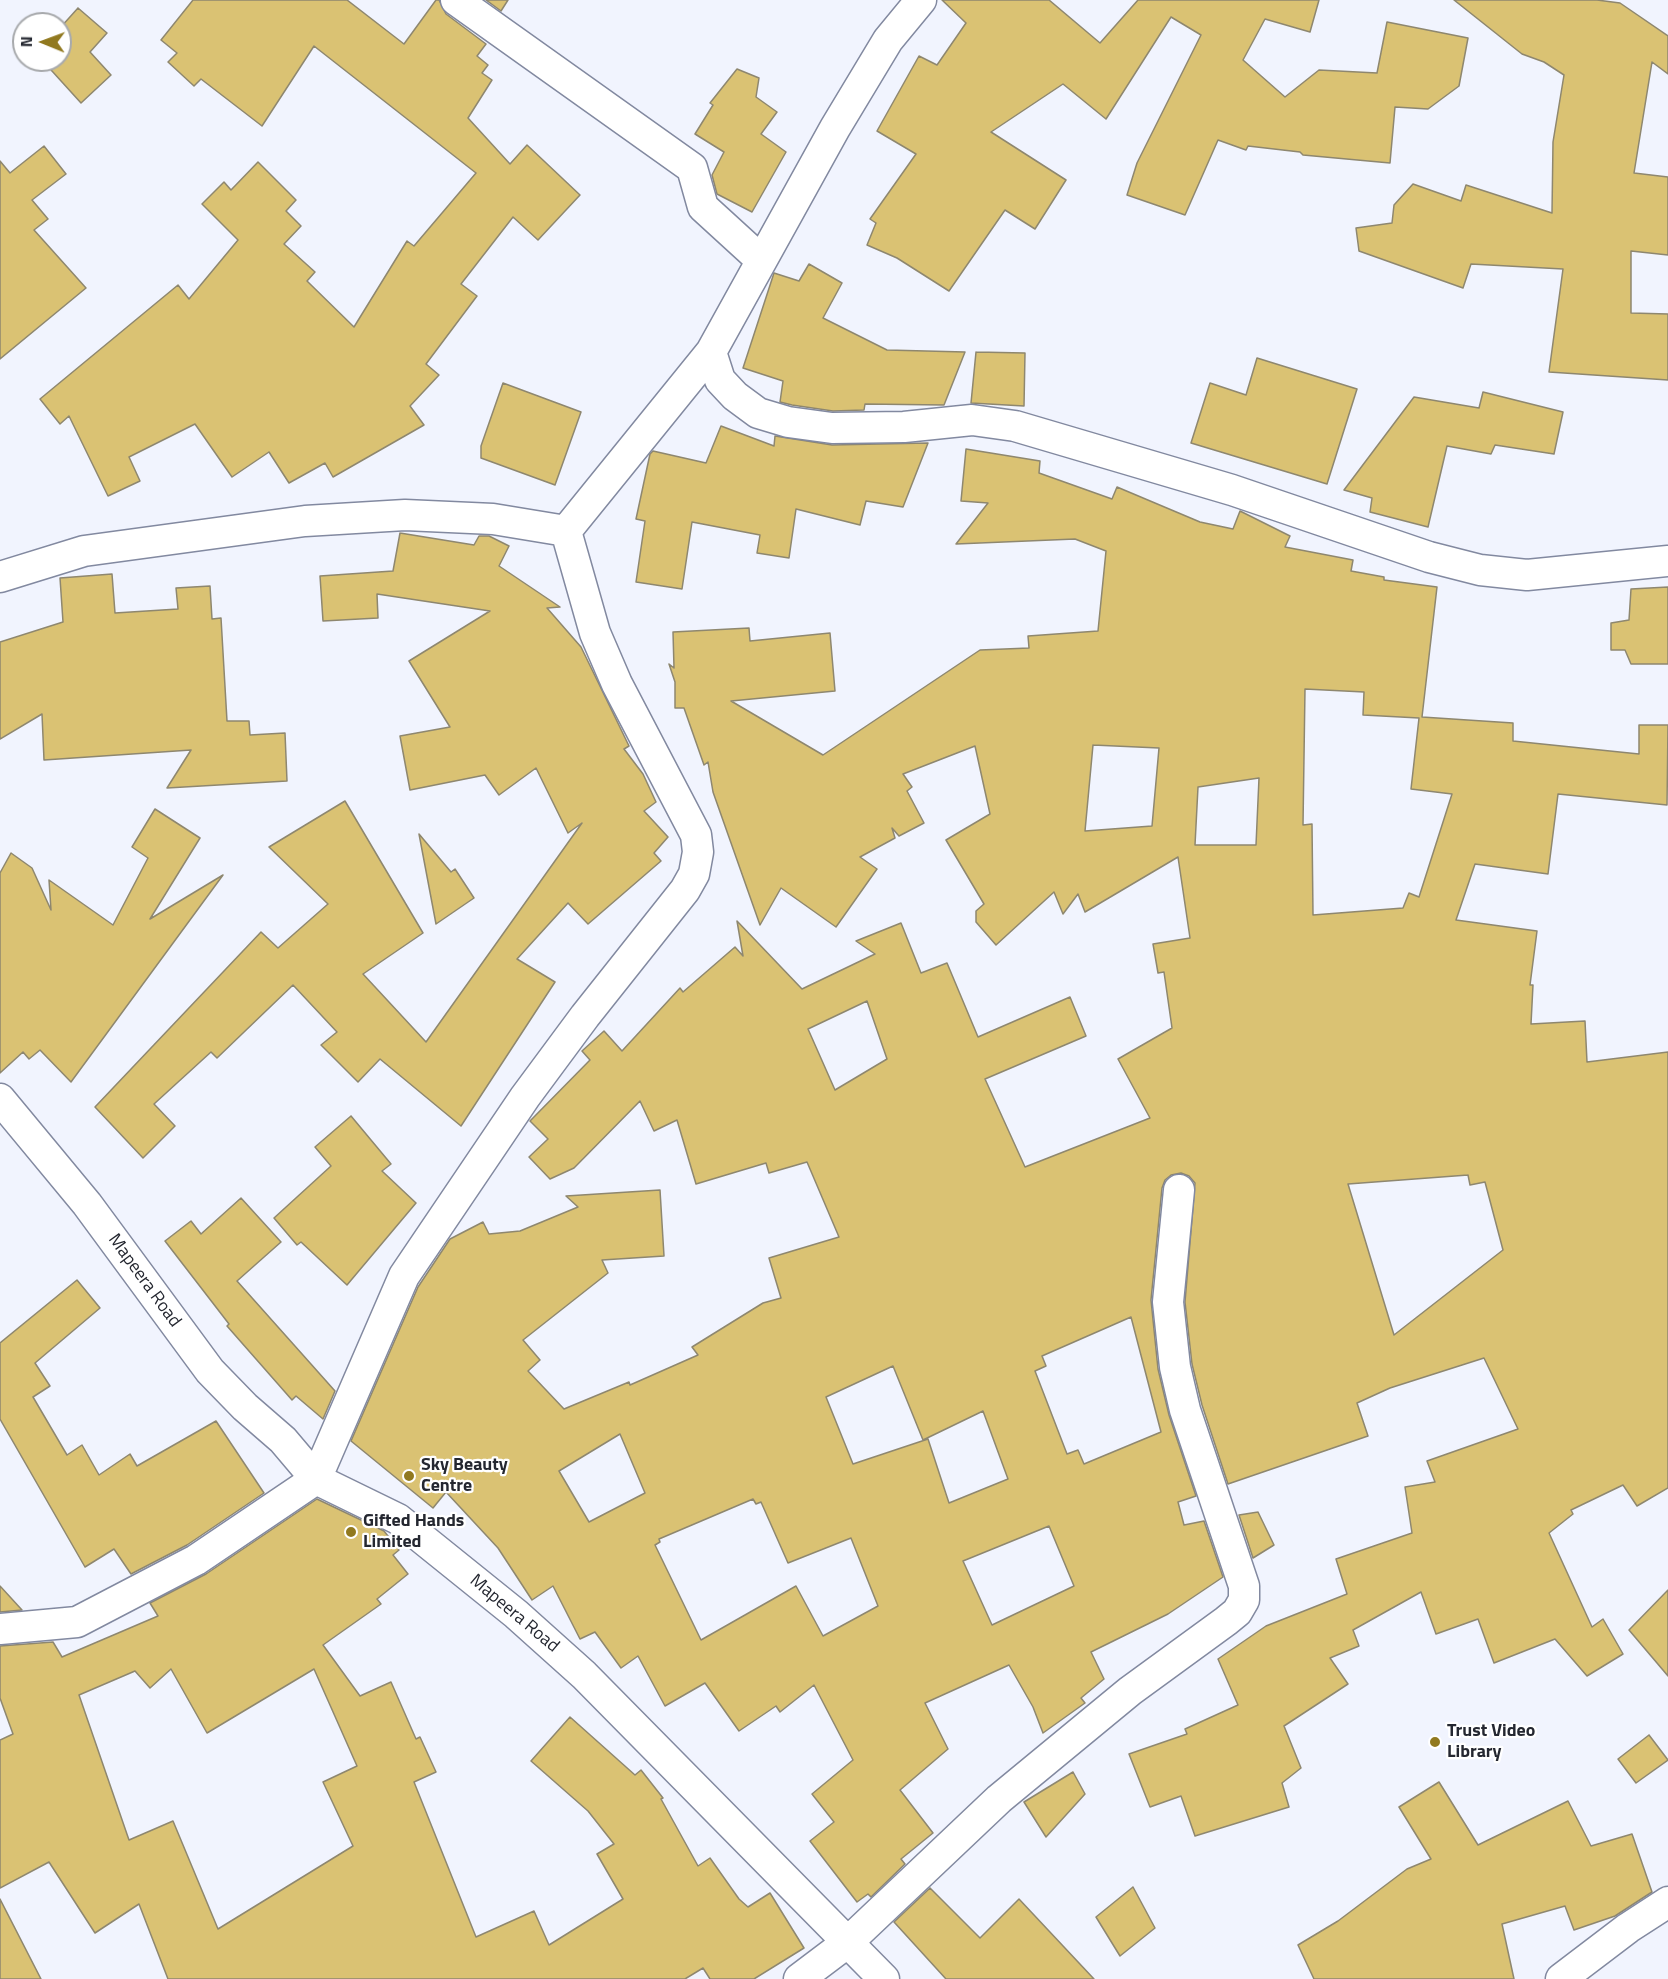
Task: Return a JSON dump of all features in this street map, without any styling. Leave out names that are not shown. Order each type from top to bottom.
[{"type":"street","points":[[456,0],[692,168],[703,207],[761,260]]},
{"type":"street","points":[[566,531],[711,352],[761,260],[888,40],[921,0]]},
{"type":"street","points":[[711,352],[720,380],[735,396],[758,413],[788,422],[844,428],[904,427],[972,420],[1015,426],[1232,490],[1429,557],[1480,570],[1527,575],[1668,561]]},
{"type":"street","points":[[0,577],[84,551],[305,521],[405,516],[494,519],[566,531]]},
{"type":"street","points":[[0,1629],[77,1622],[196,1560],[316,1479],[404,1276],[525,1097],[585,1016],[685,890],[694,874],[698,852],[696,834],[617,684],[595,633],[566,531]]},
{"type":"street","name":"Mapeera Road","points":[[0,1099],[87,1204],[210,1371],[245,1407],[283,1440],[316,1479],[398,1519],[516,1614],[584,1675],[884,1979]]},
{"type":"street","points":[[799,1979],[848,1942],[999,1799],[1130,1691],[1226,1621],[1237,1612],[1244,1600],[1245,1586],[1185,1410],[1175,1366],[1168,1302],[1179,1190]]},
{"type":"street","points":[[1561,1979],[1628,1928],[1668,1902]]},
{"type":"building","points":[[193,0],[347,0],[404,44],[436,0],[439,0],[446,14],[486,44],[477,56],[488,65],[482,73],[492,80],[468,118],[510,164],[527,145],[580,195],[538,240],[513,217],[461,284],[477,296],[426,364],[439,375],[410,406],[424,425],[333,477],[325,463],[289,483],[269,452],[232,477],[195,424],[129,457],[140,481],[108,496],[69,416],[60,424],[40,399],[178,285],[189,299],[238,240],[202,204],[224,182],[231,190],[258,162],[296,200],[286,211],[301,226],[284,244],[315,272],[307,281],[354,327],[407,241],[414,246],[476,173],[314,46],[262,126],[201,79],[194,86],[168,62],[177,53],[161,40]]},
{"type":"building","points":[[486,0],[508,0],[501,11]]},
{"type":"building","points":[[942,0],[1049,0],[1100,43],[1138,0],[1319,0],[1310,32],[1265,19],[1243,60],[1285,97],[1319,70],[1377,73],[1387,22],[1468,38],[1459,86],[1428,109],[1395,107],[1390,163],[1303,155],[1300,152],[1248,146],[1246,150],[1218,140],[1185,215],[1127,195],[1137,163],[1201,35],[1171,17],[1106,119],[1063,84],[991,132],[1066,180],[1035,229],[1005,210],[949,291],[897,258],[867,245],[876,223],[870,219],[916,154],[877,131],[919,56],[937,65],[966,23]]},
{"type":"building","points":[[1454,0],[1597,0],[1620,3],[1668,36],[1668,74],[1652,62],[1634,173],[1668,177],[1668,255],[1631,251],[1631,313],[1668,314],[1668,380],[1549,372],[1563,269],[1471,264],[1463,288],[1359,251],[1356,228],[1392,223],[1394,205],[1413,184],[1461,201],[1466,185],[1552,213],[1553,142],[1564,75],[1544,62],[1522,54]]},
{"type":"building","points":[[78,8],[107,33],[90,52],[111,75],[81,103],[53,72],[72,72],[72,15]]},
{"type":"building","points":[[737,69],[759,78],[756,97],[777,112],[761,134],[786,152],[752,212],[717,194],[712,175],[724,152],[695,134],[713,105],[710,103]]},
{"type":"building","points":[[44,146],[66,174],[32,200],[48,219],[34,230],[86,288],[0,359],[0,161],[10,173]]},
{"type":"building","points":[[809,264],[842,283],[823,318],[887,350],[965,352],[944,405],[865,404],[864,410],[833,411],[792,405],[780,402],[783,381],[743,368],[774,273],[799,281]]},
{"type":"building","points":[[976,352],[1025,353],[1024,406],[971,403]]},
{"type":"building","points":[[1257,358],[1357,389],[1327,484],[1191,443],[1210,383],[1246,395]]},
{"type":"building","points":[[503,383],[581,412],[555,485],[481,458],[481,446]]},
{"type":"building","points":[[1483,392],[1563,412],[1554,454],[1495,445],[1491,454],[1447,446],[1428,527],[1370,512],[1372,498],[1344,490],[1414,397],[1479,408]]},
{"type":"building","points":[[721,426],[774,446],[775,436],[832,445],[928,443],[903,507],[866,501],[860,525],[796,509],[789,558],[757,553],[760,535],[692,522],[682,589],[636,582],[645,521],[636,519],[650,454],[653,451],[706,463]]},
{"type":"building","points":[[966,449],[1040,461],[1039,473],[1112,499],[1117,487],[1200,522],[1233,529],[1240,511],[1290,536],[1285,547],[1353,560],[1351,571],[1384,577],[1384,580],[1437,587],[1422,717],[1513,723],[1513,741],[1639,754],[1639,725],[1668,725],[1667,805],[1558,794],[1548,874],[1475,864],[1456,920],[1537,931],[1530,985],[1533,985],[1531,1024],[1585,1021],[1587,1062],[1668,1052],[1668,1488],[1637,1506],[1623,1485],[1571,1510],[1573,1514],[1549,1533],[1592,1627],[1603,1619],[1623,1654],[1587,1676],[1555,1639],[1494,1663],[1478,1619],[1436,1634],[1421,1592],[1353,1630],[1359,1646],[1330,1658],[1348,1684],[1284,1726],[1301,1768],[1282,1783],[1289,1807],[1195,1836],[1181,1796],[1150,1807],[1129,1754],[1187,1734],[1185,1729],[1238,1705],[1218,1659],[1266,1626],[1347,1594],[1336,1559],[1412,1533],[1405,1487],[1435,1482],[1427,1461],[1518,1429],[1484,1358],[1390,1388],[1357,1403],[1368,1436],[1228,1484],[1202,1405],[1192,1364],[1185,1302],[1195,1183],[1189,1176],[1181,1173],[1171,1175],[1165,1180],[1162,1188],[1151,1300],[1158,1369],[1169,1415],[1196,1496],[1178,1502],[1184,1525],[1204,1521],[1223,1577],[1168,1614],[1091,1652],[1104,1679],[1081,1698],[1085,1703],[1043,1733],[1033,1707],[1009,1665],[925,1703],[948,1749],[900,1790],[933,1833],[901,1859],[905,1864],[871,1897],[868,1894],[857,1902],[810,1841],[834,1822],[812,1794],[853,1760],[814,1685],[780,1712],[776,1706],[739,1731],[705,1683],[665,1706],[638,1656],[621,1668],[595,1632],[580,1639],[553,1586],[532,1600],[498,1548],[446,1492],[433,1508],[351,1441],[418,1287],[450,1239],[483,1222],[489,1234],[520,1231],[578,1207],[566,1196],[660,1190],[664,1256],[602,1260],[608,1273],[523,1340],[540,1360],[528,1371],[564,1409],[629,1382],[630,1385],[698,1355],[692,1347],[763,1303],[781,1298],[769,1258],[839,1237],[807,1162],[769,1173],[766,1163],[696,1184],[677,1120],[654,1131],[640,1101],[574,1168],[550,1179],[529,1157],[548,1139],[530,1121],[590,1060],[582,1051],[604,1031],[622,1051],[680,988],[683,992],[735,947],[743,956],[737,921],[802,989],[875,954],[856,941],[901,923],[921,973],[947,963],[978,1037],[1070,997],[1086,1036],[985,1079],[1025,1167],[1150,1118],[1118,1059],[1172,1028],[1164,972],[1158,973],[1153,944],[1190,938],[1178,857],[1085,912],[1078,894],[1063,914],[1054,892],[996,945],[976,922],[976,911],[984,904],[946,840],[990,814],[975,746],[903,774],[912,787],[907,791],[924,823],[899,836],[892,828],[895,838],[860,857],[877,869],[836,927],[781,888],[760,925],[713,792],[708,762],[704,765],[684,708],[675,708],[675,682],[669,664],[674,668],[673,632],[749,628],[750,641],[830,633],[835,691],[731,701],[823,755],[980,650],[1029,648],[1028,636],[1098,631],[1106,551],[1075,539],[956,544],[988,503],[961,501]],"holes":[[[1305,689],[1364,692],[1363,715],[1419,718],[1411,789],[1452,794],[1419,897],[1409,893],[1403,908],[1313,915],[1312,824],[1303,825]],[[1093,745],[1159,748],[1152,826],[1085,831]],[[1259,778],[1256,845],[1195,845],[1198,787]],[[867,1001],[887,1059],[835,1090],[808,1029]],[[1468,1175],[1470,1185],[1485,1182],[1503,1250],[1394,1335],[1348,1184]],[[1131,1317],[1161,1432],[1084,1464],[1078,1450],[1067,1454],[1035,1371],[1046,1366],[1042,1356]],[[893,1366],[923,1440],[983,1411],[1008,1479],[949,1503],[928,1439],[853,1464],[826,1397]],[[620,1434],[645,1493],[589,1522],[559,1471]],[[753,1499],[756,1504],[761,1502],[788,1563],[851,1538],[878,1606],[823,1636],[796,1586],[701,1640],[655,1545],[660,1542],[659,1539]],[[1049,1526],[1074,1586],[992,1625],[963,1561]]]},
{"type":"building","points":[[400,533],[474,545],[479,536],[489,536],[509,546],[499,566],[560,607],[547,608],[581,647],[629,746],[624,749],[643,774],[656,802],[644,811],[668,837],[654,853],[661,861],[588,924],[568,903],[517,959],[555,982],[461,1126],[380,1059],[358,1082],[321,1045],[337,1032],[293,985],[217,1058],[211,1052],[154,1104],[175,1126],[143,1158],[95,1107],[261,932],[278,948],[328,904],[269,847],[345,801],[423,933],[363,974],[426,1042],[582,823],[568,833],[536,768],[499,795],[485,775],[410,790],[400,736],[450,727],[409,661],[490,611],[377,594],[378,618],[323,621],[320,576],[393,571]]},
{"type":"building","points":[[112,574],[115,613],[178,609],[176,588],[210,586],[212,619],[221,618],[227,721],[249,721],[250,735],[285,733],[287,781],[167,788],[191,750],[44,760],[42,714],[0,739],[0,642],[63,622],[60,578]]},
{"type":"building","points":[[1668,587],[1668,664],[1631,664],[1625,650],[1611,650],[1611,623],[1629,620],[1631,589]]},
{"type":"building","points":[[155,809],[200,838],[150,919],[223,875],[71,1082],[40,1050],[29,1059],[23,1052],[0,1073],[0,873],[11,853],[32,868],[51,910],[49,880],[113,925],[148,858],[132,847]]},
{"type":"building","points":[[419,834],[451,872],[455,869],[474,898],[436,924]]},
{"type":"building","points":[[351,1116],[391,1164],[382,1171],[416,1203],[347,1285],[301,1242],[297,1245],[274,1218],[331,1166],[315,1147]]},
{"type":"building","points":[[241,1198],[281,1242],[237,1281],[335,1391],[323,1419],[296,1396],[292,1400],[227,1326],[229,1324],[165,1241],[191,1221],[201,1234]]},
{"type":"building","points":[[77,1280],[100,1308],[35,1363],[50,1386],[33,1397],[67,1455],[82,1445],[99,1475],[130,1454],[137,1466],[216,1421],[264,1493],[187,1545],[131,1574],[114,1549],[85,1567],[0,1419],[0,1343]]},
{"type":"building","points":[[317,1499],[384,1531],[399,1550],[393,1555],[408,1574],[377,1599],[381,1604],[323,1645],[360,1696],[391,1682],[416,1739],[420,1737],[436,1772],[414,1782],[476,1937],[534,1911],[549,1945],[623,1899],[597,1854],[614,1844],[588,1811],[531,1761],[570,1717],[635,1775],[641,1770],[663,1798],[661,1799],[698,1866],[710,1858],[739,1899],[748,1907],[770,1893],[804,1948],[754,1979],[710,1979],[703,1968],[685,1979],[168,1979],[139,1904],[95,1933],[49,1862],[0,1888],[0,1740],[13,1734],[0,1698],[0,1646],[53,1642],[62,1657],[158,1616],[150,1603],[206,1574]],"holes":[[[171,1669],[207,1733],[314,1669],[357,1766],[323,1782],[353,1846],[218,1929],[173,1821],[129,1840],[79,1695],[135,1671],[150,1688]]]},
{"type":"building","points":[[1258,1512],[1274,1545],[1253,1558],[1239,1515]]},
{"type":"building","points":[[0,1586],[22,1610],[0,1612]]},
{"type":"building","points":[[1668,1590],[1668,1676],[1629,1630]]},
{"type":"building","points":[[1649,1735],[1668,1760],[1636,1783],[1618,1759]]},
{"type":"building","points":[[1073,1772],[1085,1794],[1046,1837],[1024,1802]]},
{"type":"building","points":[[1439,1782],[1478,1845],[1568,1801],[1591,1846],[1632,1834],[1652,1892],[1615,1916],[1574,1930],[1565,1906],[1502,1924],[1514,1979],[1314,1979],[1298,1945],[1338,1921],[1407,1869],[1431,1859],[1399,1807]]},
{"type":"building","points":[[1133,1887],[1155,1928],[1120,1956],[1096,1917]]},
{"type":"building","points":[[930,1888],[980,1938],[1019,1899],[1094,1979],[946,1979],[894,1922]]},
{"type":"building","points":[[0,1899],[41,1979],[0,1979]]},
{"type":"place","name":"Sky Beauty Centre","points":[[409,1476]]},
{"type":"place","name":"Gifted Hands Limited","points":[[351,1532]]},
{"type":"place","name":"Trust Video Library","points":[[1435,1742]]}]
